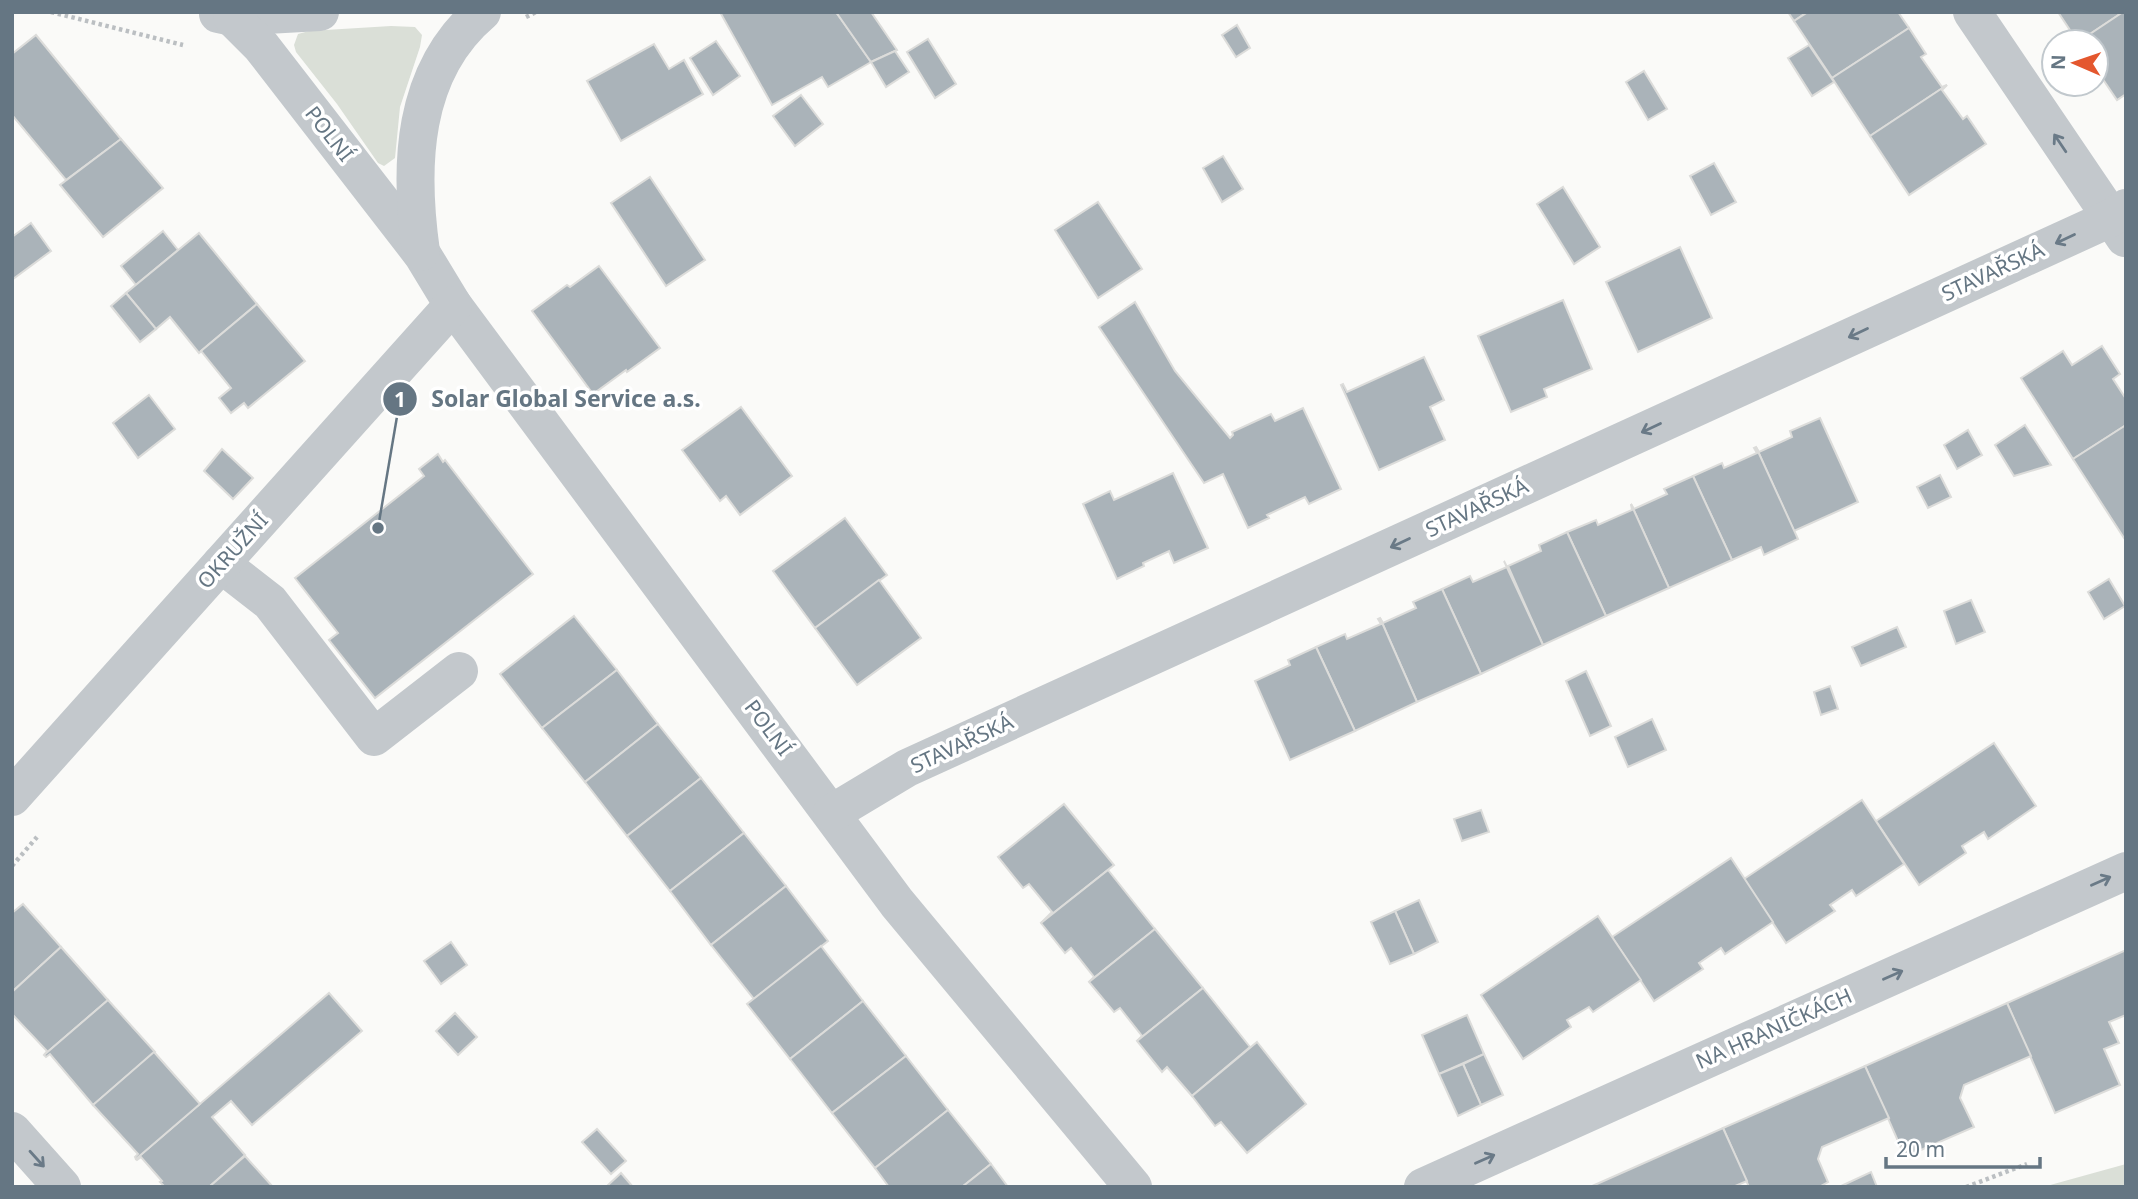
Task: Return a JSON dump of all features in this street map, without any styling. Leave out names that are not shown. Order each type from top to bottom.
[{"type":"street","points":[[220,15],[320,12]]},
{"type":"street","name":"POLNÍ","points":[[422,254],[416,211],[415,172],[422,116],[441,61],[465,27],[482,12]]},
{"type":"street","points":[[1972,12],[2121,222]]},
{"type":"street","name":"POLNÍ","points":[[220,15],[261,46],[422,254],[453,305],[897,903],[1133,1187]]},
{"type":"street","name":"STAVAŘSKÁ","points":[[832,813],[907,768],[2121,222]]},
{"type":"street","name":"OKRUŽNÍ","points":[[12,797],[453,305]]},
{"type":"street","points":[[221,564],[270,602],[374,737],[459,671]]},
{"type":"street","name":"NA HRANIČKÁCH","points":[[1423,1187],[2126,871]]},
{"type":"street","points":[[12,1131],[62,1187]]},
{"type":"path","points":[[51,12],[180,45]]},
{"type":"path","points":[[12,866],[39,834]]},
{"type":"path","points":[[1966,1187],[2027,1164]]},
{"type":"shaded area","points":[[415,27],[422,35],[400,107],[395,158],[384,166],[378,163],[296,52],[294,45],[298,34],[309,31]]},
{"type":"shaded area","points":[[2126,1164],[2126,1187],[2043,1187]]},
{"type":"building","points":[[720,12],[836,12],[871,62],[828,87],[822,77],[772,105]]},
{"type":"building","points":[[836,12],[871,12],[897,50],[871,62]]},
{"type":"building","points":[[1788,12],[1807,12],[1794,21]]},
{"type":"building","points":[[1808,12],[1898,12],[1909,28],[1832,78],[1794,21]]},
{"type":"building","points":[[2058,12],[2123,12],[2099,28],[2069,28]]},
{"type":"building","points":[[2126,12],[2126,94],[2117,100],[2110,90],[2110,28],[2099,28]]},
{"type":"building","points":[[1237,25],[1250,48],[1236,57],[1222,35]]},
{"type":"building","points":[[1909,28],[1926,54],[1921,57],[1942,87],[1947,85],[1870,136],[1832,78]]},
{"type":"building","points":[[36,35],[121,139],[66,180],[12,115],[12,54]]},
{"type":"building","points":[[928,39],[956,84],[935,98],[907,52]]},
{"type":"building","points":[[716,41],[740,76],[713,95],[690,58]]},
{"type":"building","points":[[654,44],[669,69],[684,60],[703,94],[621,141],[587,81]]},
{"type":"building","points":[[1809,45],[1834,82],[1812,96],[1788,58]]},
{"type":"building","points":[[895,51],[909,72],[886,87],[871,62]]},
{"type":"building","points":[[1644,71],[1667,109],[1648,120],[1626,82]]},
{"type":"building","points":[[1947,85],[1942,90],[1963,119],[1967,116],[1986,144],[1909,195],[1870,136]]},
{"type":"building","points":[[801,95],[823,124],[795,146],[773,116]]},
{"type":"building","points":[[121,139],[163,188],[103,237],[60,185]]},
{"type":"building","points":[[1223,156],[1243,189],[1222,202],[1203,168]]},
{"type":"building","points":[[1714,163],[1736,202],[1711,215],[1690,176]]},
{"type":"building","points":[[650,177],[705,260],[666,286],[611,203]]},
{"type":"building","points":[[1563,187],[1600,247],[1574,264],[1537,204]]},
{"type":"building","points":[[1098,202],[1142,269],[1098,298],[1055,230]]},
{"type":"building","points":[[31,223],[51,251],[13,279],[12,237]]},
{"type":"building","points":[[163,231],[178,250],[136,285],[121,266]]},
{"type":"building","points":[[199,233],[257,304],[199,353],[170,317],[156,329],[126,293]]},
{"type":"building","points":[[1680,247],[1712,318],[1638,352],[1606,282]]},
{"type":"building","points":[[599,266],[660,348],[593,394],[532,311]]},
{"type":"building","points":[[126,293],[156,329],[140,342],[111,306]]},
{"type":"building","points":[[1563,300],[1592,369],[1544,389],[1547,397],[1511,412],[1478,336]]},
{"type":"building","points":[[1135,302],[1175,371],[1230,438],[1232,432],[1271,414],[1275,421],[1303,408],[1341,489],[1309,504],[1305,497],[1267,515],[1269,518],[1248,528],[1223,474],[1204,483],[1099,327]]},
{"type":"building","points":[[257,304],[305,361],[248,408],[244,403],[231,413],[219,398],[231,388],[201,351]]},
{"type":"building","points":[[2102,346],[2120,374],[2113,379],[2126,399],[2126,425],[2073,459],[2021,378],[2063,351],[2072,365]]},
{"type":"building","points":[[1424,357],[1444,400],[1430,407],[1445,440],[1379,470],[1341,385],[1343,384],[1347,392]]},
{"type":"building","points":[[149,395],[175,429],[138,458],[113,423]]},
{"type":"building","points":[[741,407],[792,476],[740,515],[726,496],[720,501],[682,450]]},
{"type":"building","points":[[1820,418],[1858,502],[1794,531],[1756,447],[1759,452],[1792,437],[1790,431]]},
{"type":"building","points":[[2025,425],[2051,465],[2014,476],[1995,445]]},
{"type":"building","points":[[2126,425],[2126,537],[2124,538],[2073,459]]},
{"type":"building","points":[[1968,430],[1982,455],[1957,469],[1944,445]]},
{"type":"building","points":[[1756,447],[1798,539],[1764,555],[1761,547],[1732,560],[1693,476],[1722,463],[1724,468],[1757,453],[1754,448]]},
{"type":"building","points":[[222,449],[253,478],[233,499],[204,471]]},
{"type":"building","points":[[438,454],[533,574],[375,698],[329,640],[338,633],[295,578],[424,476],[419,469]]},
{"type":"building","points":[[1173,473],[1208,548],[1174,563],[1169,551],[1117,579],[1083,504],[1110,491],[1114,500]]},
{"type":"building","points":[[1940,475],[1951,497],[1928,508],[1917,487]]},
{"type":"building","points":[[1693,476],[1732,560],[1669,588],[1631,504],[1634,509],[1667,494],[1664,489]]},
{"type":"building","points":[[1631,504],[1669,588],[1606,616],[1567,532],[1596,520],[1598,525],[1632,510]]},
{"type":"building","points":[[845,518],[887,575],[815,628],[773,571]]},
{"type":"building","points":[[1567,532],[1606,616],[1543,645],[1508,566],[1541,551],[1539,545]]},
{"type":"building","points":[[1507,567],[1543,645],[1481,674],[1442,589],[1470,576],[1473,582]]},
{"type":"building","points":[[2109,579],[2125,606],[2104,619],[2088,592]]},
{"type":"building","points":[[879,580],[921,638],[857,685],[815,628]]},
{"type":"building","points":[[1442,589],[1481,674],[1417,702],[1380,618],[1383,623],[1416,608],[1413,602]]},
{"type":"building","points":[[1971,600],[1985,632],[1956,644],[1944,611]]},
{"type":"building","points":[[574,616],[617,670],[542,728],[500,674]]},
{"type":"building","points":[[1380,618],[1417,702],[1355,731],[1316,647],[1345,634],[1347,639],[1381,624],[1378,619]]},
{"type":"building","points":[[1897,627],[1906,647],[1861,666],[1852,647]]},
{"type":"building","points":[[1316,647],[1355,731],[1290,760],[1255,681],[1290,665],[1288,660]]},
{"type":"building","points":[[617,670],[658,724],[585,782],[542,728]]},
{"type":"building","points":[[1586,671],[1611,726],[1590,736],[1566,681]]},
{"type":"building","points":[[1830,686],[1838,709],[1821,715],[1814,692]]},
{"type":"building","points":[[1652,719],[1666,750],[1628,767],[1615,737]]},
{"type":"building","points":[[658,724],[701,778],[627,836],[585,782]]},
{"type":"building","points":[[1994,743],[2036,806],[1988,839],[1984,832],[1962,846],[1966,853],[1919,885],[1876,821]]},
{"type":"building","points":[[701,778],[744,833],[670,891],[627,836]]},
{"type":"building","points":[[1862,800],[1904,864],[1856,896],[1852,890],[1830,905],[1835,911],[1786,943],[1744,879]]},
{"type":"building","points":[[1064,804],[1114,865],[1041,923],[1052,912],[1029,884],[1023,888],[998,857]]},
{"type":"building","points":[[1481,810],[1489,832],[1462,841],[1454,819]]},
{"type":"building","points":[[744,833],[786,886],[711,945],[670,891]]},
{"type":"building","points":[[1731,858],[1773,922],[1725,954],[1721,948],[1699,963],[1703,969],[1654,1001],[1612,937]]},
{"type":"building","points":[[1108,870],[1155,929],[1089,982],[1094,977],[1071,948],[1065,953],[1041,923]]},
{"type":"building","points":[[786,886],[828,941],[754,999],[711,945]]},
{"type":"building","points":[[1419,900],[1438,942],[1414,954],[1395,911]]},
{"type":"building","points":[[23,904],[61,947],[12,992],[12,913]]},
{"type":"building","points":[[1395,911],[1414,954],[1390,964],[1371,922]]},
{"type":"building","points":[[1598,916],[1641,980],[1593,1012],[1589,1007],[1567,1020],[1571,1027],[1523,1059],[1481,995]]},
{"type":"building","points":[[1155,929],[1203,988],[1137,1041],[1142,1036],[1120,1008],[1114,1012],[1089,982]]},
{"type":"building","points":[[451,942],[467,965],[441,984],[424,961]]},
{"type":"building","points":[[821,946],[863,1001],[790,1059],[747,1004]]},
{"type":"building","points":[[61,947],[108,1000],[44,1055],[47,1051],[12,1014],[12,992]]},
{"type":"building","points":[[2126,950],[2126,1015],[2109,1022],[2119,1043],[2104,1049],[2120,1085],[2055,1113],[2007,1003]]},
{"type":"building","points":[[1203,988],[1250,1047],[1192,1096],[1167,1067],[1162,1072],[1137,1041]]},
{"type":"building","points":[[329,993],[362,1031],[252,1125],[231,1101],[212,1117],[245,1155],[209,1187],[165,1187],[141,1157],[136,1159]]},
{"type":"building","points":[[108,1000],[155,1052],[93,1105],[50,1054],[46,1057],[44,1055]]},
{"type":"building","points":[[863,1001],[906,1056],[832,1113],[790,1059]]},
{"type":"building","points":[[2007,1003],[2031,1056],[1964,1085],[1960,1098],[1974,1127],[1905,1157],[1865,1066]]},
{"type":"building","points":[[455,1013],[477,1037],[458,1055],[436,1031]]},
{"type":"building","points":[[1467,1015],[1484,1054],[1439,1074],[1422,1035]]},
{"type":"building","points":[[1257,1042],[1306,1104],[1247,1153],[1221,1122],[1215,1126],[1192,1096]]},
{"type":"building","points":[[154,1052],[200,1104],[136,1159],[138,1154],[93,1105]]},
{"type":"building","points":[[1484,1054],[1503,1095],[1481,1105],[1463,1064]]},
{"type":"building","points":[[906,1056],[948,1110],[875,1168],[832,1113]]},
{"type":"building","points":[[1463,1064],[1481,1105],[1458,1116],[1439,1074]]},
{"type":"building","points":[[1865,1066],[1889,1118],[1822,1147],[1818,1159],[1828,1182],[1819,1187],[1749,1187],[1723,1128]]},
{"type":"building","points":[[948,1110],[991,1164],[962,1187],[889,1187],[875,1168]]},
{"type":"building","points":[[1723,1128],[1747,1181],[1733,1187],[1590,1187]]},
{"type":"building","points":[[597,1129],[626,1161],[611,1174],[582,1142]]},
{"type":"building","points":[[245,1156],[273,1187],[209,1187]]},
{"type":"building","points":[[991,1164],[1008,1187],[962,1187]]},
{"type":"building","points":[[1871,1172],[1877,1187],[1839,1187]]},
{"type":"building","points":[[621,1173],[633,1187],[606,1187]]},
{"type":"place","name":"Solar Global Service a.s.","points":[[378,528]]}]
